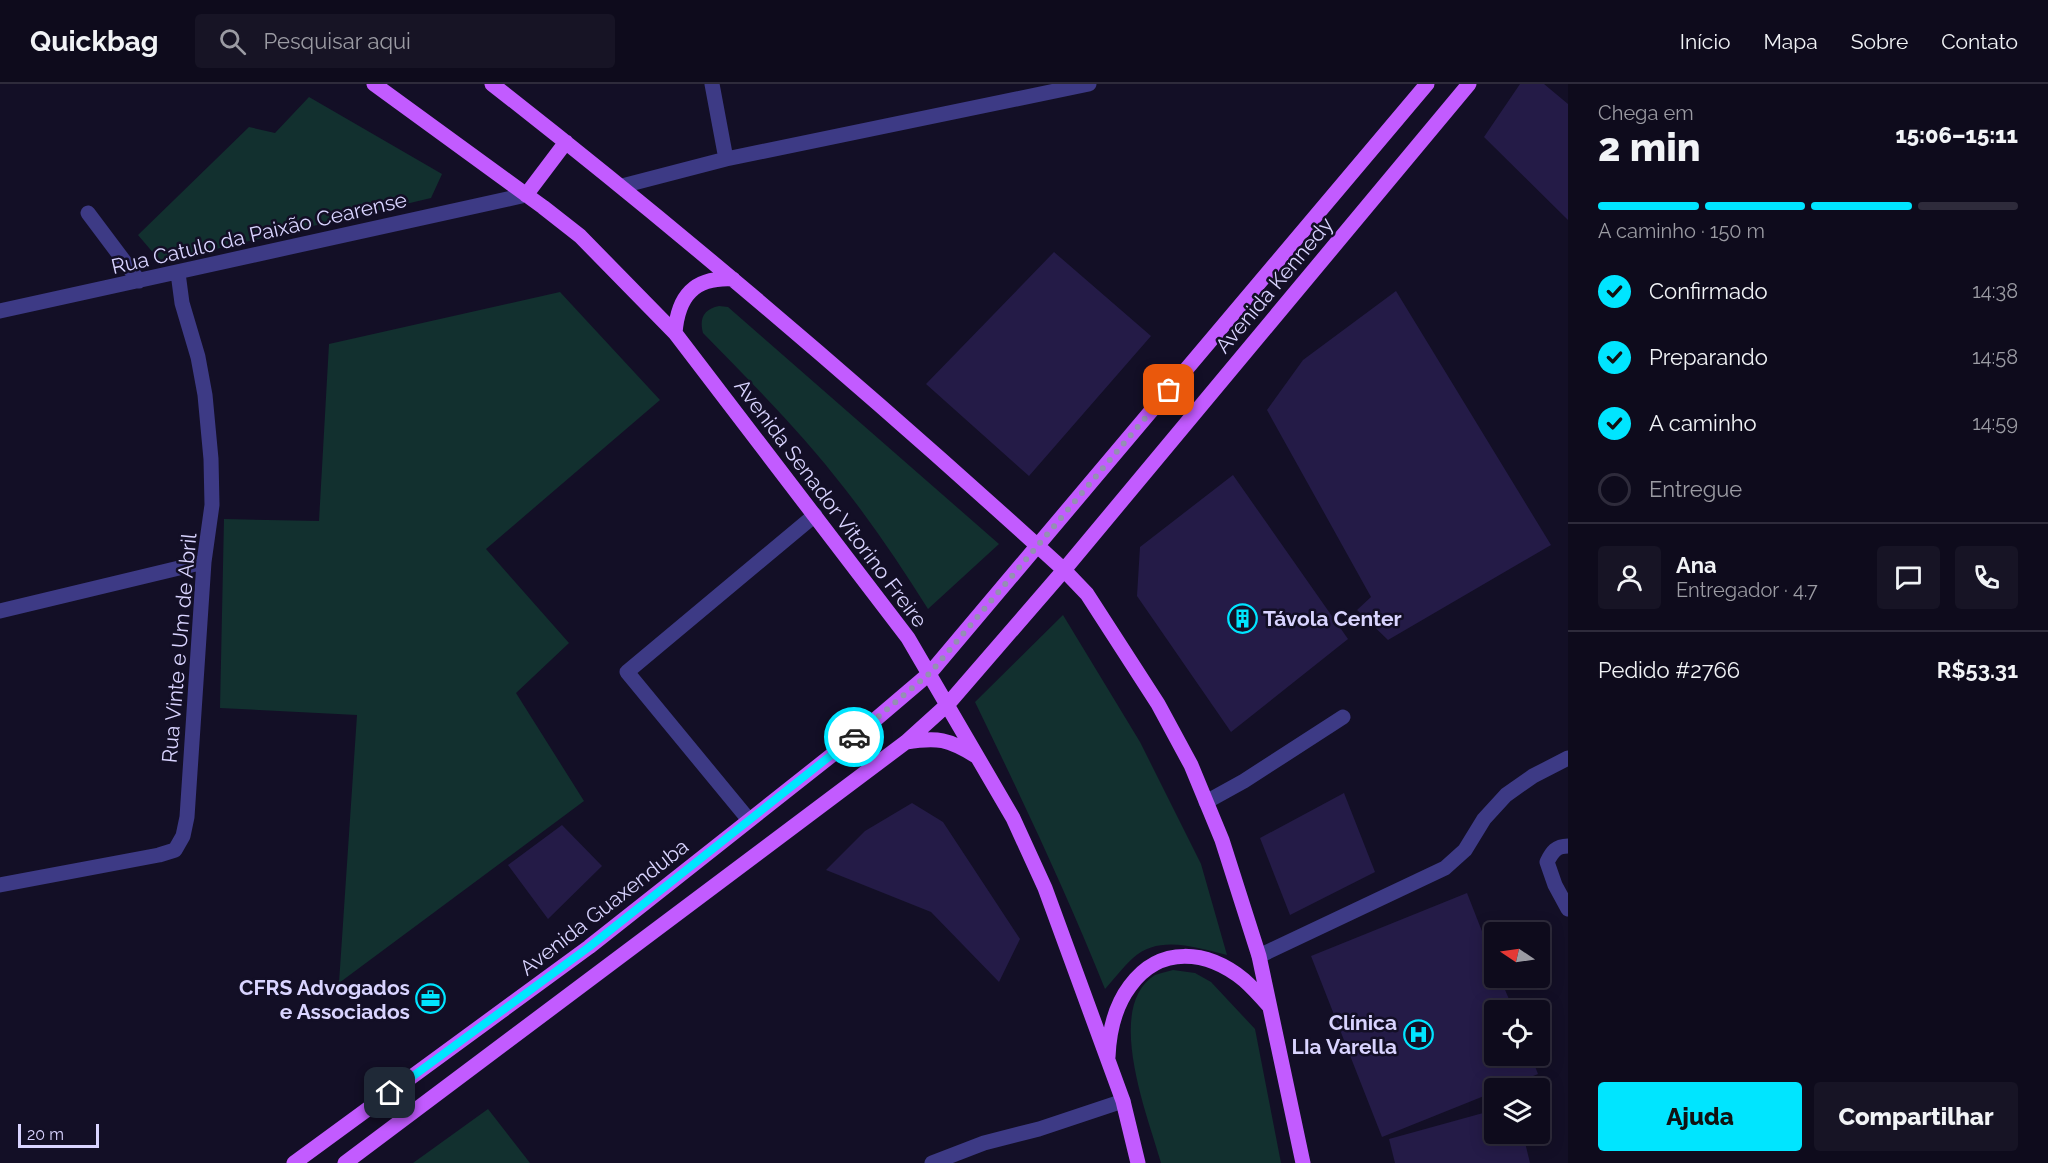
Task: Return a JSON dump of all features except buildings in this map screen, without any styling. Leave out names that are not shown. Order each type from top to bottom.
[{"type":"main road","name":"Avenida Senador Vitorino Freire","points":[[374,84],[580,236],[675,333],[908,638],[1012,818],[1045,888],[1123,1101],[1138,1163]]},
{"type":"main road","points":[[492,84],[622,186],[871,396],[1038,546],[1087,594],[1158,704],[1191,765],[1222,840],[1259,956],[1303,1163]]},
{"type":"main road","name":"Avenida Kennedy","points":[[930,673],[1427,84]]},
{"type":"main road","name":"Avenida Kennedy","points":[[948,704],[1064,570],[1469,84]]},
{"type":"main road","points":[[526,195],[566,142]]},
{"type":"main road","points":[[675,333],[680,307],[691,290],[709,280],[733,279]]},
{"type":"main road","name":"Avenida Guaxenduba","points":[[294,1163],[589,947],[856,736],[930,673]]},
{"type":"main road","points":[[345,1163],[906,742],[948,704]]},
{"type":"main road","points":[[906,742],[929,738],[954,742],[978,757]]},
{"type":"main road","points":[[1108,1061],[1110,1035],[1120,1002],[1138,975],[1156,961],[1177,956],[1212,962],[1244,980],[1270,1007]]},
{"type":"street","points":[[712,84],[726,159]]},
{"type":"street","points":[[622,186],[726,159],[1089,84]]},
{"type":"street","name":"Rua Catulo da Paixão Cearense","points":[[0,311],[526,195]]},
{"type":"street","points":[[88,213],[139,281]]},
{"type":"street","name":"Rua Vinte e Um de Abril","points":[[0,885],[159,855],[175,850],[183,836],[187,817],[204,562],[212,505],[205,395],[198,357],[182,303],[178,273]]},
{"type":"street","points":[[749,820],[627,672],[814,515]]},
{"type":"street","points":[[0,611],[204,562]]},
{"type":"street","points":[[1206,802],[1244,781],[1343,717]]},
{"type":"street","points":[[1259,956],[1445,868],[1465,850],[1484,819],[1506,795],[1533,776],[1568,758]]},
{"type":"street","points":[[1568,846],[1561,846],[1551,852],[1547,862],[1555,885],[1568,909]]},
{"type":"street","points":[[932,1163],[984,1143],[1039,1129],[1123,1101]]},
{"type":"green space","points":[[309,97],[442,174],[431,198],[161,262],[138,235],[249,127],[275,133]]},
{"type":"green space","points":[[560,292],[660,400],[486,549],[569,643],[516,693],[584,801],[339,983],[357,715],[220,708],[224,519],[319,521],[329,344]]},
{"type":"green space","points":[[719,306],[728,307],[999,544],[928,609],[878,533],[829,468],[703,333],[704,315],[710,309]]},
{"type":"green space","points":[[1063,615],[1140,742],[1201,864],[1227,955],[1178,945],[1155,946],[1133,958],[1105,989],[1059,880],[975,702]]},
{"type":"green space","points":[[1173,970],[1195,973],[1211,982],[1255,1029],[1281,1163],[1161,1163],[1134,1065],[1131,1037],[1132,1012],[1140,990],[1155,975]]},
{"type":"green space","points":[[488,1109],[530,1163],[413,1163]]},
{"type":"way so far","points":[[854,737],[930,673],[1169,390]]},
{"type":"place","name":"Távola Center","points":[[1242,618]]},
{"type":"place","name":"CFRS Advogados e Associados","points":[[431,999]]},
{"type":"place","name":"Clínica LIa Varella","points":[[1418,1034]]},
{"type":"route","points":[[390,1093],[589,947],[854,737]]}]
